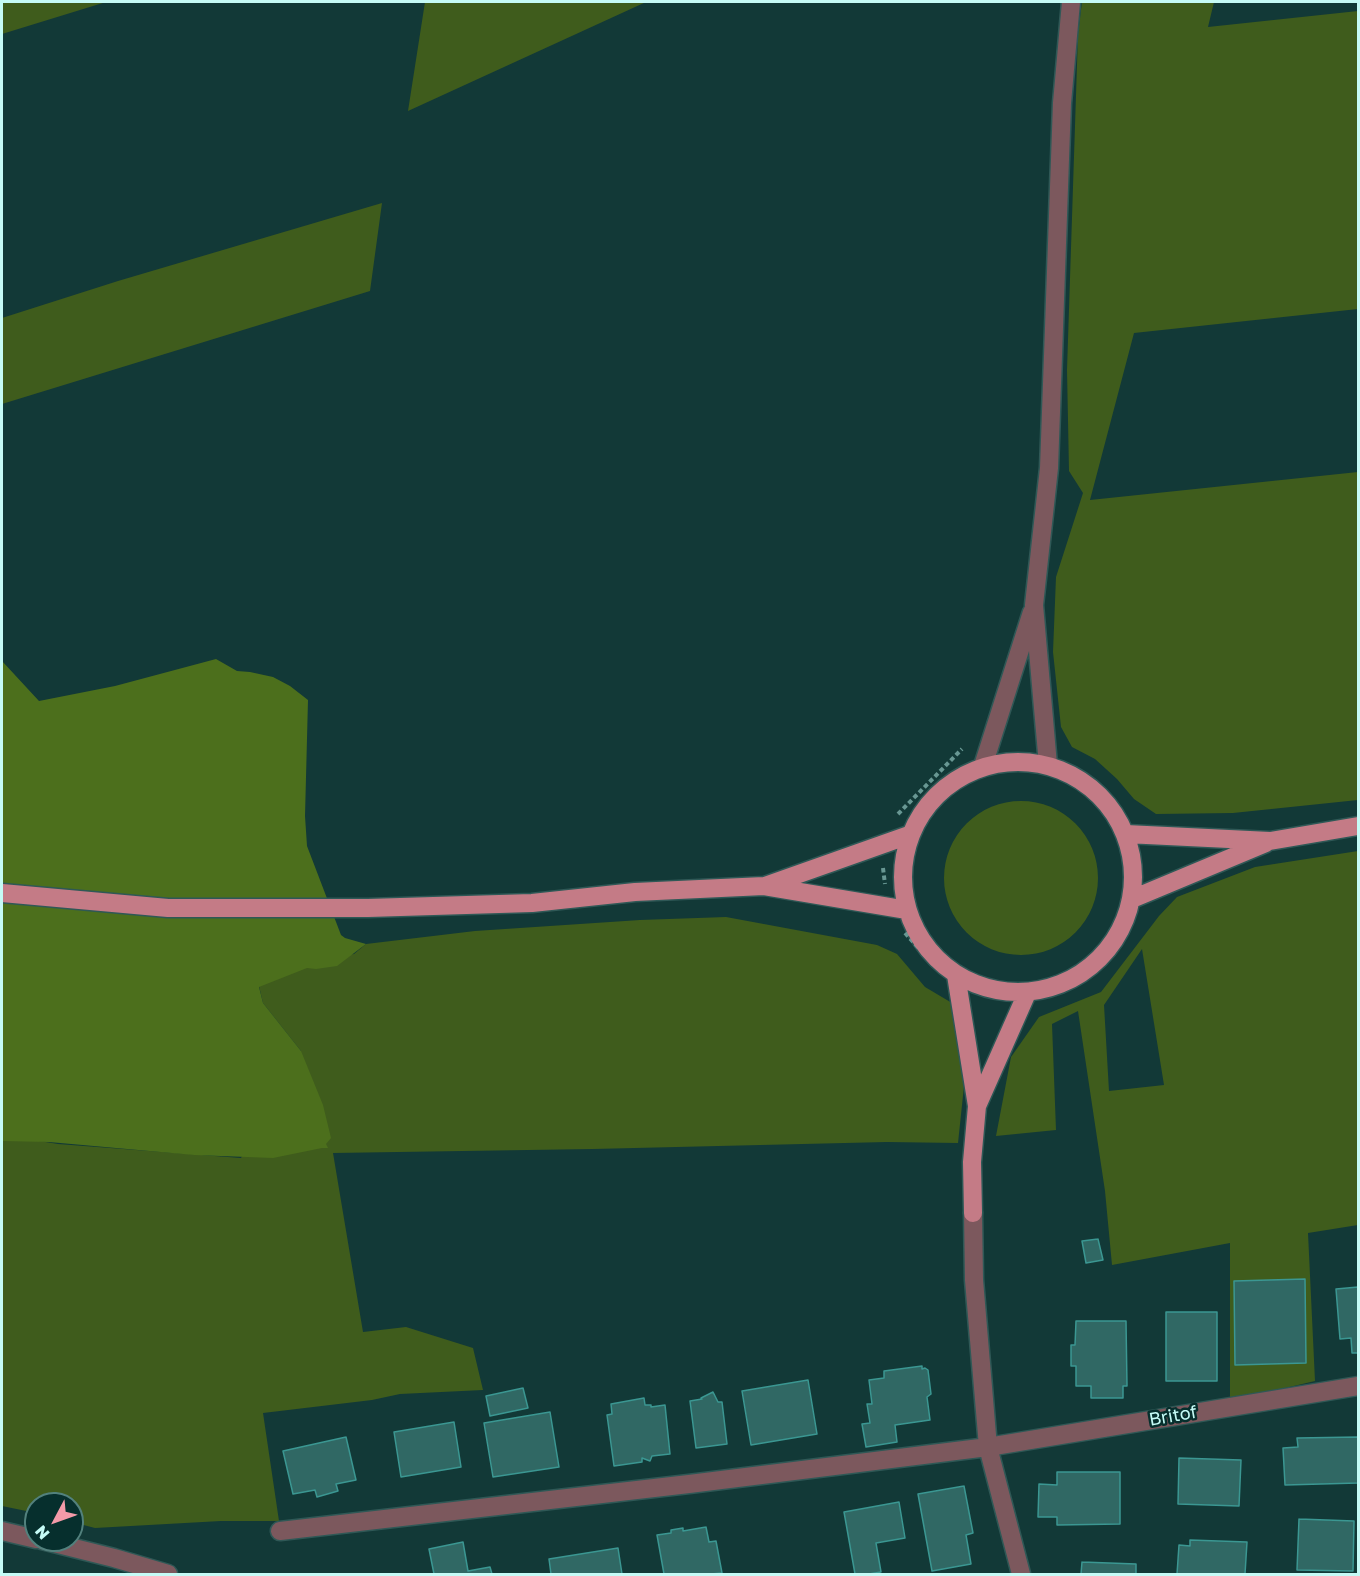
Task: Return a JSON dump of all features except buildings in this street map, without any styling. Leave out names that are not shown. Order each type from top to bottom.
[{"type":"main road","points":[[948,973],[990,989],[1027,993],[1052,988],[1075,978],[1095,964],[1112,945],[1124,923],[1132,899],[1133,866],[1126,834],[1107,803],[1081,779],[1048,765],[1016,760],[983,766],[959,776],[938,792],[921,812],[909,835],[902,873],[907,910],[918,936],[948,973],[977,1106],[972,1162],[973,1213]]},
{"type":"main road","points":[[1126,834],[1270,841],[1359,826]]},
{"type":"main road","points":[[764,886],[909,835]]},
{"type":"main road","points":[[1132,899],[1270,841]]},
{"type":"main road","points":[[2,893],[168,908],[368,908],[532,903],[635,892],[764,886],[907,910]]},
{"type":"main road","points":[[977,1106],[1027,993]]},
{"type":"street","points":[[1048,765],[1034,605],[1049,468],[1062,103],[1071,2]]},
{"type":"street","points":[[983,766],[1034,605]]},
{"type":"street","points":[[973,1213],[974,1280],[988,1448],[1021,1575]]},
{"type":"street","name":"Britof","points":[[280,1531],[988,1448],[1359,1386]]},
{"type":"street","points":[[2,1531],[24,1536]]},
{"type":"street","points":[[84,1550],[168,1575]]},
{"type":"path","points":[[948,973],[888,914],[879,836],[882,829],[969,742]]},
{"type":"green space","points":[[2,2],[106,2],[2,34]]},
{"type":"green space","points":[[425,2],[646,2],[408,111]]},
{"type":"green space","points":[[1082,2],[1214,2],[1208,27],[1358,11],[1358,309],[1134,333],[1090,500],[1358,472],[1358,800],[1233,813],[1156,814],[1134,799],[1095,759],[1072,747],[1061,727],[1053,652],[1056,577],[1083,493],[1069,471],[1067,370],[1078,34]]},
{"type":"green space","points":[[382,203],[370,291],[2,404],[2,318],[118,281]]},
{"type":"green space","points":[[216,659],[237,671],[273,677],[290,686],[308,700],[305,816],[307,846],[341,935],[366,944],[337,966],[307,968],[259,987],[263,1003],[301,1051],[323,1105],[331,1138],[326,1144],[328,1148],[273,1158],[194,1155],[49,1142],[2,1141],[2,661],[39,701],[115,686]]},
{"type":"green space","points":[[1021,801],[1050,807],[1064,814],[1075,824],[1085,835],[1092,849],[1098,878],[1092,907],[1085,921],[1075,932],[1064,942],[1050,949],[1021,955],[992,949],[978,942],[967,932],[957,921],[950,907],[944,878],[950,849],[957,835],[967,824],[978,814],[992,807]]},
{"type":"green space","points":[[1358,851],[1358,1225],[1308,1233],[1315,1381],[1230,1401],[1230,1243],[1112,1265],[1105,1191],[1078,1011],[1052,1024],[1056,1130],[996,1136],[1011,1057],[1039,1017],[1101,992],[1159,916],[1177,897],[1255,867]],"holes":[[[1142,949],[1164,1085],[1109,1091],[1104,1005]]]},
{"type":"green space","points":[[726,917],[877,945],[897,954],[925,987],[952,1003],[964,1086],[958,1143],[887,1142],[333,1153],[363,1332],[406,1327],[473,1348],[483,1390],[400,1394],[372,1400],[263,1413],[279,1521],[221,1521],[95,1528],[84,1525],[84,1492],[24,1492],[24,1511],[2,1506],[2,1137],[58,1144],[241,1158],[301,1051],[263,1003],[259,986],[266,969],[354,954],[366,944],[475,931]]}]
